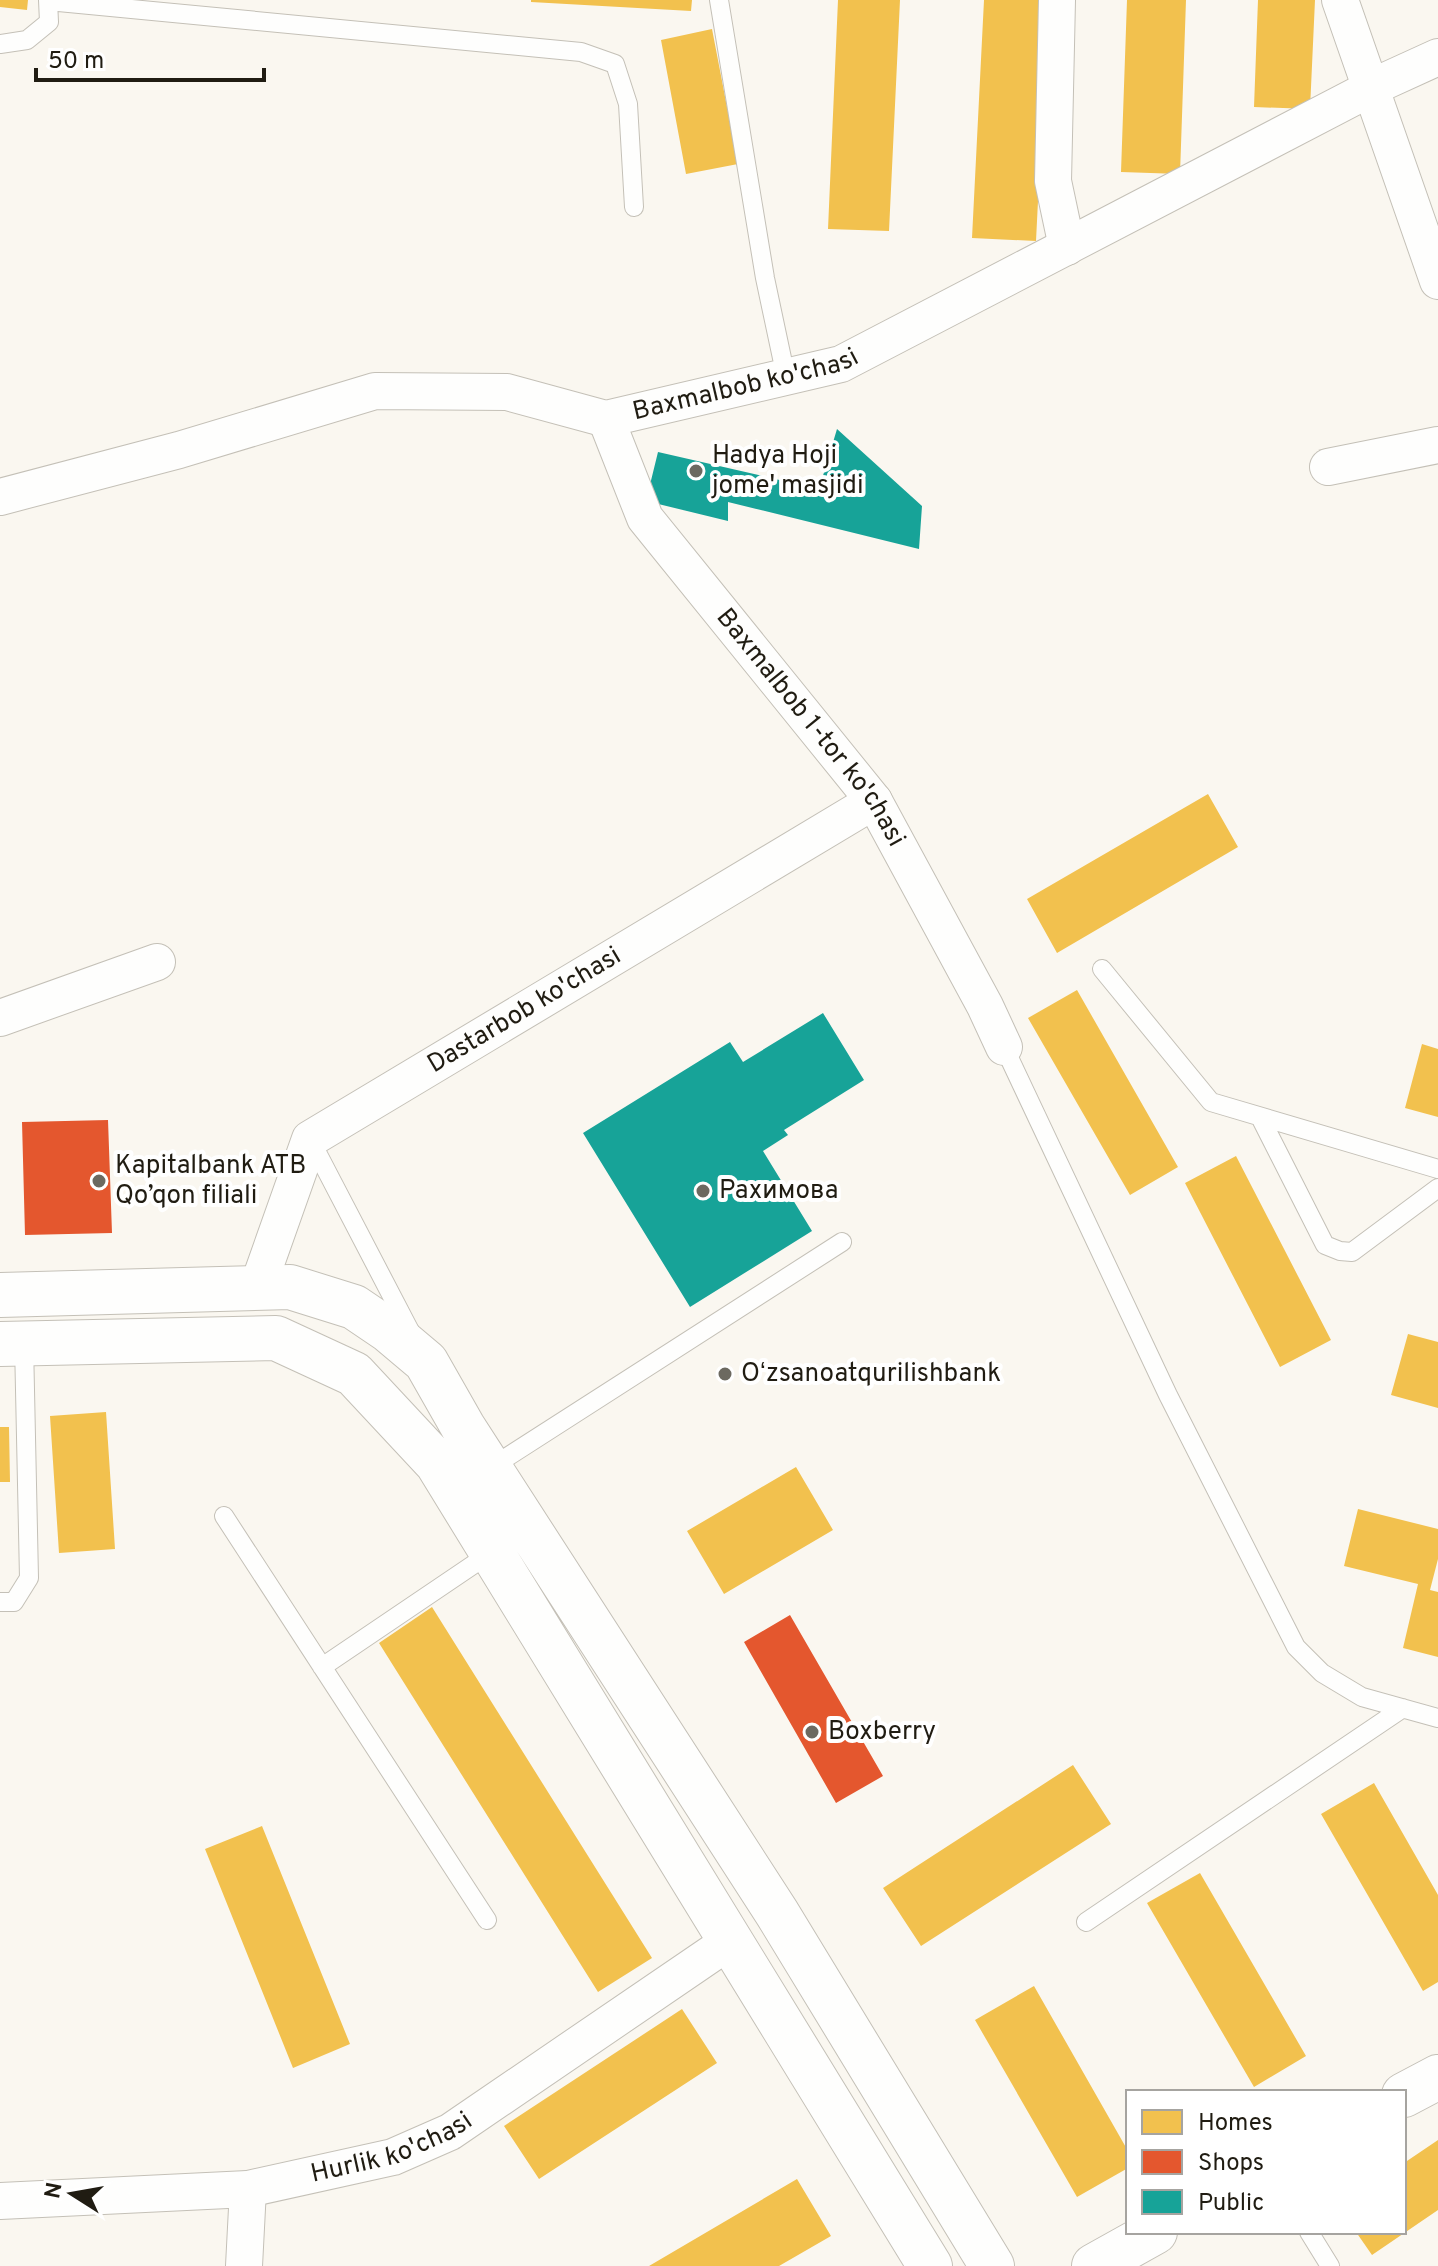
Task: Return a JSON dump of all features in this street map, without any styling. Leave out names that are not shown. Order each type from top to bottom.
[{"type":"main road","points":[[0,1295],[290,1287],[354,1307],[426,1362],[490,1468],[777,1913],[992,2266]]},
{"type":"main road","points":[[12,1344],[276,1338],[354,1374],[437,1463],[930,2266]]},
{"type":"main road","points":[[1406,2094],[1438,2077]]},
{"type":"main road","points":[[1094,2266],[1151,2234]]},
{"type":"street","points":[[1057,0],[1053,181],[1067,247]]},
{"type":"street","points":[[1340,0],[1438,281]]},
{"type":"street","name":"Baxmalbob ko'chasi","points":[[0,497],[179,450],[375,391],[507,392],[606,419],[841,364],[1369,89],[1438,57]]},
{"type":"street","name":"Baxmalbob 1-tor ko'chasi","points":[[606,419],[645,518],[874,801],[1004,1047]]},
{"type":"street","points":[[1328,467],[1438,445]]},
{"type":"street","name":"Dastarbob ko'chasi","points":[[310,1139],[874,801]]},
{"type":"street","points":[[0,1018],[157,962]]},
{"type":"street","points":[[258,1286],[310,1139]]},
{"type":"street","name":"Hurlik ko'chasi","points":[[0,2201],[248,2189],[393,2157],[450,2132],[730,1941]]},
{"type":"street","points":[[244,2266],[248,2189]]},
{"type":"lane","points":[[719,0],[765,278],[786,377]]},
{"type":"lane","points":[[0,44],[27,40],[49,22],[48,1],[581,52],[615,64],[628,104],[634,207]]},
{"type":"lane","points":[[1102,969],[1211,1102],[1438,1169]]},
{"type":"lane","points":[[1004,1047],[1168,1395],[1296,1647],[1322,1673],[1362,1697],[1438,1718]]},
{"type":"lane","points":[[1260,1117],[1325,1245],[1340,1251],[1352,1252],[1438,1188]]},
{"type":"lane","points":[[310,1139],[426,1362]]},
{"type":"lane","points":[[490,1468],[842,1242]]},
{"type":"lane","points":[[0,1602],[14,1602],[29,1578],[12,1344]]},
{"type":"lane","points":[[224,1516],[487,1920]]},
{"type":"lane","points":[[322,1667],[492,1552]]},
{"type":"lane","points":[[1086,1922],[1403,1708]]},
{"type":"lane","points":[[1310,2234],[1330,2266]]},
{"type":"building: Homes","points":[[0,0],[28,0],[27,10],[0,7]]},
{"type":"building: Homes","points":[[531,0],[692,0],[691,11]]},
{"type":"building: Homes","points":[[838,0],[900,0],[889,231],[828,229]]},
{"type":"building: Homes","points":[[984,0],[1048,0],[1036,241],[972,238]]},
{"type":"building: Homes","points":[[1127,0],[1186,0],[1180,174],[1121,172]]},
{"type":"building: Homes","points":[[1258,0],[1315,0],[1310,109],[1254,107]]},
{"type":"building: Homes","points":[[712,29],[738,164],[686,174],[661,40]]},
{"type":"building: Homes","points":[[1208,794],[1238,847],[1057,953],[1027,899]]},
{"type":"building: Homes","points":[[1077,990],[1178,1167],[1130,1195],[1028,1018]]},
{"type":"building: Homes","points":[[1422,1044],[1438,1049],[1438,1117],[1405,1108]]},
{"type":"building: Homes","points":[[1236,1156],[1331,1340],[1280,1367],[1185,1183]]},
{"type":"building: Homes","points":[[1408,1334],[1438,1342],[1438,1408],[1391,1395]]},
{"type":"building: Homes","points":[[106,1412],[115,1549],[59,1553],[50,1416]]},
{"type":"building: Homes","points":[[0,1427],[9,1427],[10,1482],[0,1482]]},
{"type":"building: Homes","points":[[796,1467],[833,1530],[724,1594],[687,1531]]},
{"type":"building: Homes","points":[[1358,1509],[1438,1529],[1438,1559],[1430,1590],[1438,1592],[1438,1657],[1403,1648],[1418,1584],[1344,1566]]},
{"type":"building: Homes","points":[[432,1607],[652,1958],[598,1992],[379,1643]]},
{"type":"building: Homes","points":[[1073,1765],[1111,1824],[921,1946],[883,1888]]},
{"type":"building: Homes","points":[[1374,1783],[1438,1895],[1438,1982],[1423,1991],[1321,1814]]},
{"type":"building: Homes","points":[[262,1826],[350,2044],[293,2068],[205,1849]]},
{"type":"building: Homes","points":[[1200,1873],[1306,2056],[1254,2087],[1147,1903]]},
{"type":"building: Homes","points":[[1034,1986],[1126,2147],[1126,2169],[1077,2197],[975,2020]]},
{"type":"building: Homes","points":[[682,2009],[717,2063],[539,2179],[504,2126]]},
{"type":"building: Homes","points":[[1438,2140],[1438,2210],[1406,2232],[1406,2162]]},
{"type":"building: Homes","points":[[797,2179],[831,2236],[779,2266],[649,2266]]},
{"type":"building: Homes","points":[[1357,2234],[1403,2234],[1372,2255]]},
{"type":"building: Shops","points":[[108,1120],[112,1233],[25,1235],[22,1122]]},
{"type":"building: Shops","points":[[790,1615],[883,1776],[836,1803],[744,1642]]},
{"type":"building: Public","name":"Hadya Hoji jome' masjidi","points":[[837,429],[922,506],[919,549],[728,502],[728,521],[646,501],[658,452],[819,489]]},
{"type":"building: Public","name":"Рахимова","points":[[823,1013],[864,1080],[784,1130],[788,1135],[763,1151],[812,1231],[690,1307],[583,1133],[730,1042],[743,1062]]},
{"type":"place","name":"Hadya Hoji jome' masjidi","points":[[696,471]]},
{"type":"place","name":"Kapitalbank ATB Qo’qon filiali","points":[[99,1181]]},
{"type":"place","name":"Рахимова","points":[[703,1191]]},
{"type":"place","name":"Oʻzsanoatqurilishbank","points":[[725,1374]]},
{"type":"place","name":"Boxberry","points":[[812,1732]]}]
